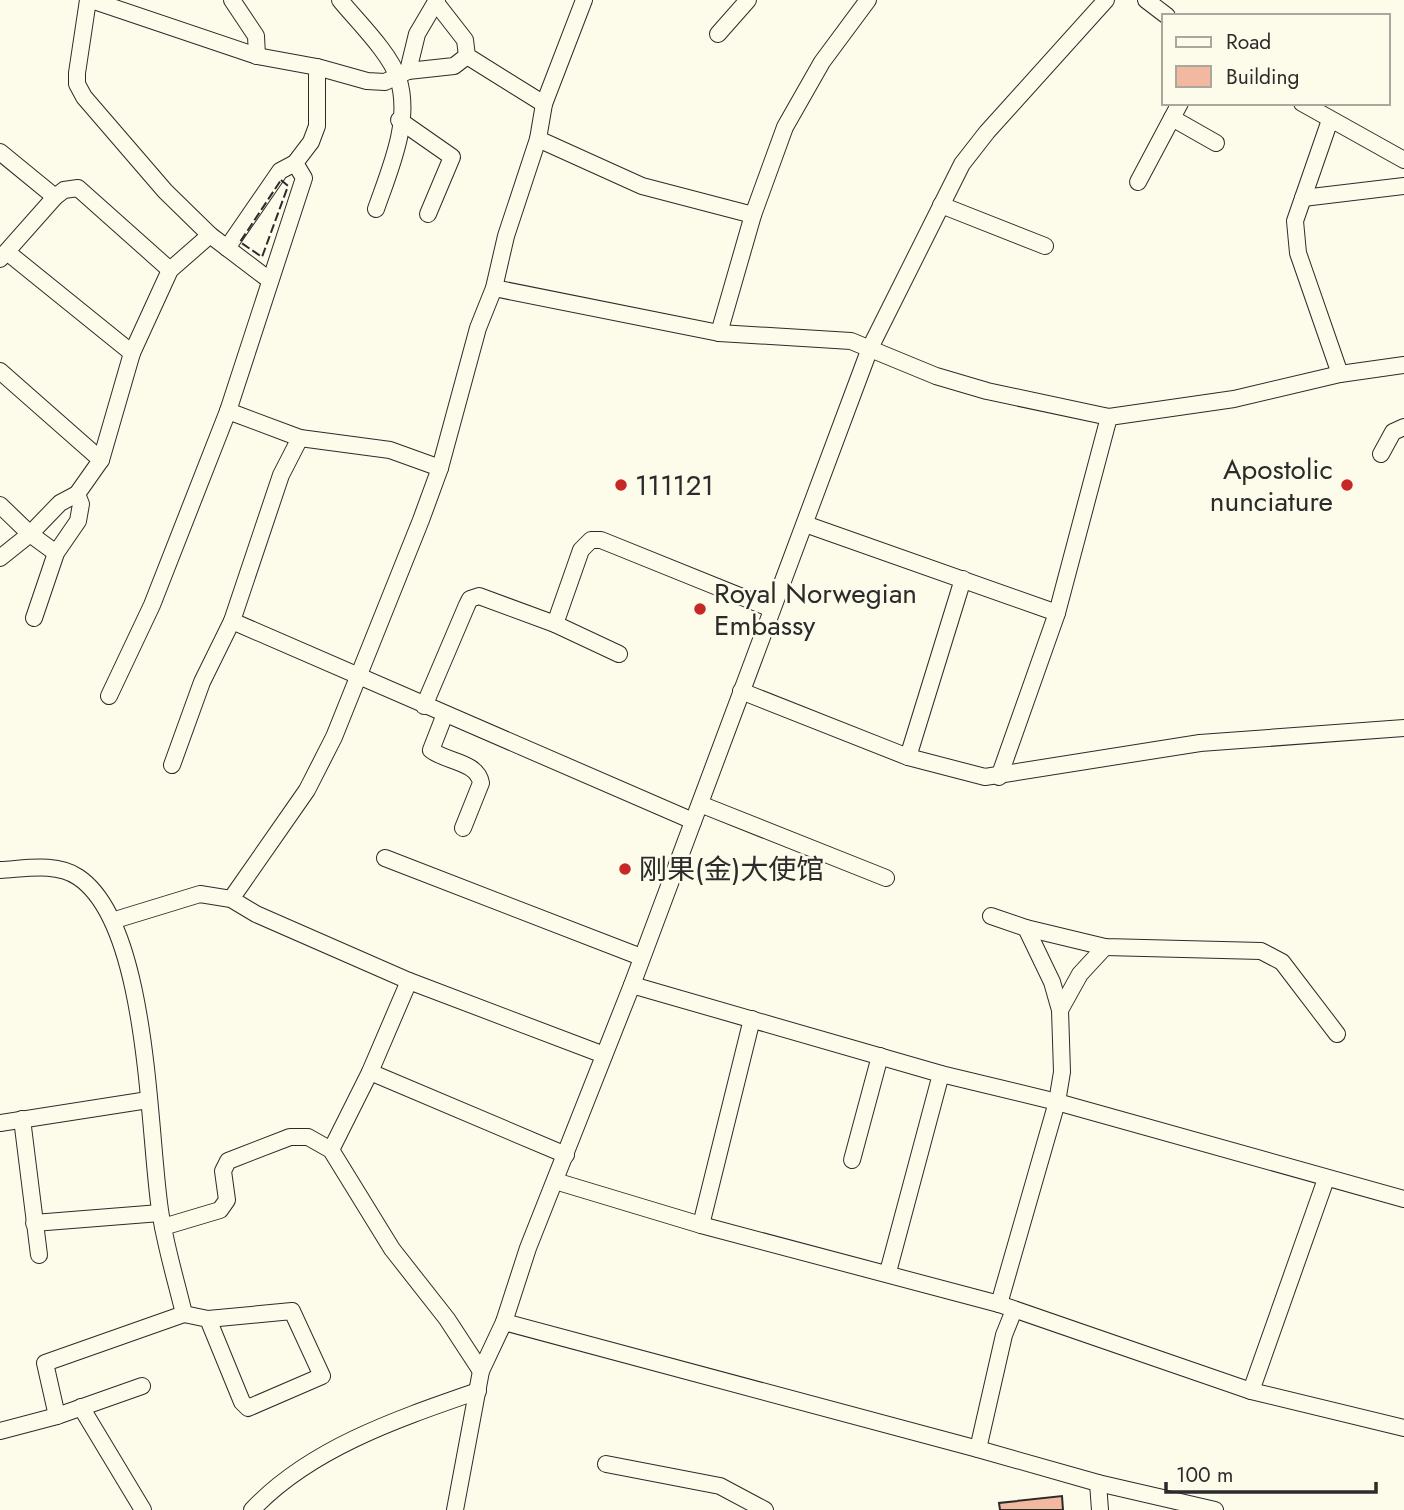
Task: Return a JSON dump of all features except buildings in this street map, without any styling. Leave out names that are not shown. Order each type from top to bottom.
[{"type":"street","points":[[268,279],[210,235],[165,191],[84,97],[77,84],[89,0],[257,56],[317,67],[367,81],[385,82],[403,74],[454,66],[467,56]]},
{"type":"street","points":[[232,0],[256,36],[257,56]]},
{"type":"street","points":[[340,0],[390,62],[403,74]]},
{"type":"street","points":[[231,899],[307,790],[334,737],[359,676],[440,468],[478,328],[494,288],[506,236],[538,139],[544,104],[584,0]]},
{"type":"street","points":[[718,34],[748,0]]},
{"type":"street","points":[[719,333],[753,215],[785,127],[822,62],[867,0]]},
{"type":"street","points":[[455,1510],[481,1371],[504,1322],[528,1248],[632,985],[870,348],[962,164],[987,132],[1106,0]]},
{"type":"street","points":[[1146,0],[1164,14]]},
{"type":"street","points":[[376,209],[400,140],[403,74],[417,34],[437,2],[465,40],[467,56]]},
{"type":"street","points":[[467,56],[544,104]]},
{"type":"street","points":[[227,248],[280,171],[295,163],[311,142],[317,126],[317,67]]},
{"type":"street","points":[[1305,105],[1404,160]]},
{"type":"street","points":[[1138,182],[1176,111],[1216,143]]},
{"type":"street","points":[[399,120],[452,157],[428,214]]},
{"type":"street","points":[[1330,120],[1295,221],[1298,253],[1340,374]]},
{"type":"street","points":[[538,139],[642,186],[753,215]]},
{"type":"street","points":[[0,152],[55,197]]},
{"type":"street","points":[[109,696],[152,605],[228,411],[268,279],[304,178],[295,163]]},
{"type":"street","points":[[1303,198],[1404,186]]},
{"type":"street","points":[[132,353],[3,255],[55,197],[64,190],[78,188],[170,270]]},
{"type":"street","points":[[941,205],[1045,246]]},
{"type":"street","points":[[0,558],[30,534],[60,503],[77,494],[100,460],[132,353],[170,270],[210,235]]},
{"type":"street","points":[[494,288],[719,333],[850,341],[936,376],[987,391],[1109,417],[1234,399],[1340,374],[1404,365]]},
{"type":"street","points":[[0,370],[100,460]]},
{"type":"street","points":[[228,411],[300,438],[390,450],[440,468]]},
{"type":"street","points":[[999,777],[1057,613],[1109,417]]},
{"type":"street","points":[[1381,454],[1393,432],[1404,427]]},
{"type":"street","points":[[172,765],[202,682],[232,621],[281,475],[300,438]]},
{"type":"street","points":[[34,618],[56,553],[78,520],[81,505],[77,494]]},
{"type":"street","points":[[0,505],[30,534],[56,553]]},
{"type":"street","points":[[805,524],[1057,613]]},
{"type":"street","points":[[555,624],[581,550],[590,540],[601,540],[772,609]]},
{"type":"street","points":[[908,757],[963,579]]},
{"type":"street","points":[[424,706],[470,599],[479,596],[555,624],[619,654]]},
{"type":"street","points":[[232,621],[424,706],[559,760],[694,821]]},
{"type":"street","points":[[741,691],[908,757],[962,772],[999,777],[1032,768],[1200,743],[1404,728]]},
{"type":"street","points":[[446,714],[431,750],[471,767],[480,776],[481,783],[463,828]]},
{"type":"street","points":[[700,804],[886,878]]},
{"type":"street","points":[[385,858],[641,957]]},
{"type":"street","points":[[0,870],[45,867],[78,877],[102,900],[115,920],[139,1018],[162,1220],[184,1314]]},
{"type":"street","points":[[115,920],[200,894],[231,899],[256,915],[409,981],[604,1055]]},
{"type":"street","points":[[990,916],[1026,928],[1105,947],[1261,951],[1271,954],[1282,962],[1337,1034]]},
{"type":"street","points":[[978,1449],[1006,1307],[1062,1072],[1060,1010],[1052,982],[1026,928]]},
{"type":"street","points":[[1060,1010],[1080,974],[1105,947]]},
{"type":"street","points":[[331,1150],[370,1072],[409,981]]},
{"type":"street","points":[[632,985],[941,1074],[1057,1102],[1404,1199]]},
{"type":"street","points":[[701,1225],[752,1019]]},
{"type":"street","points":[[852,1160],[880,1056]]},
{"type":"street","points":[[370,1072],[566,1155]]},
{"type":"street","points":[[888,1272],[941,1074]]},
{"type":"street","points":[[0,1123],[148,1100]]},
{"type":"street","points":[[22,1119],[38,1255]]},
{"type":"street","points":[[34,1223],[162,1220],[220,1210],[227,1200],[223,1171],[228,1161],[290,1137],[308,1137],[331,1150],[393,1249],[447,1319],[481,1371]]},
{"type":"street","points":[[1251,1391],[1326,1179]]},
{"type":"street","points":[[555,1181],[701,1225],[888,1272],[1006,1307],[1251,1391],[1404,1428]]},
{"type":"street","points":[[57,1416],[45,1363],[184,1314],[208,1319],[292,1311],[322,1376],[248,1409],[242,1402],[208,1319]]},
{"type":"street","points":[[504,1322],[1098,1483],[1215,1510]]},
{"type":"street","points":[[0,1430],[57,1416],[142,1386]]},
{"type":"street","points":[[252,1510],[300,1467],[390,1425],[478,1391]]},
{"type":"street","points":[[81,1407],[143,1510]]},
{"type":"street","points":[[606,1464],[720,1486],[765,1510]]},
{"type":"street","points":[[1098,1483],[1100,1510]]},
{"type":"fence","points":[[281,180],[288,186],[262,257],[240,242],[281,180]]},
{"type":"place","name":"111121","points":[[621,485]]},
{"type":"place","name":"Apostolic nunciature","points":[[1347,485]]},
{"type":"place","name":"Royal Norwegian Embassy","points":[[700,609]]},
{"type":"place","name":"刚果(金)大使馆","points":[[625,869]]}]
